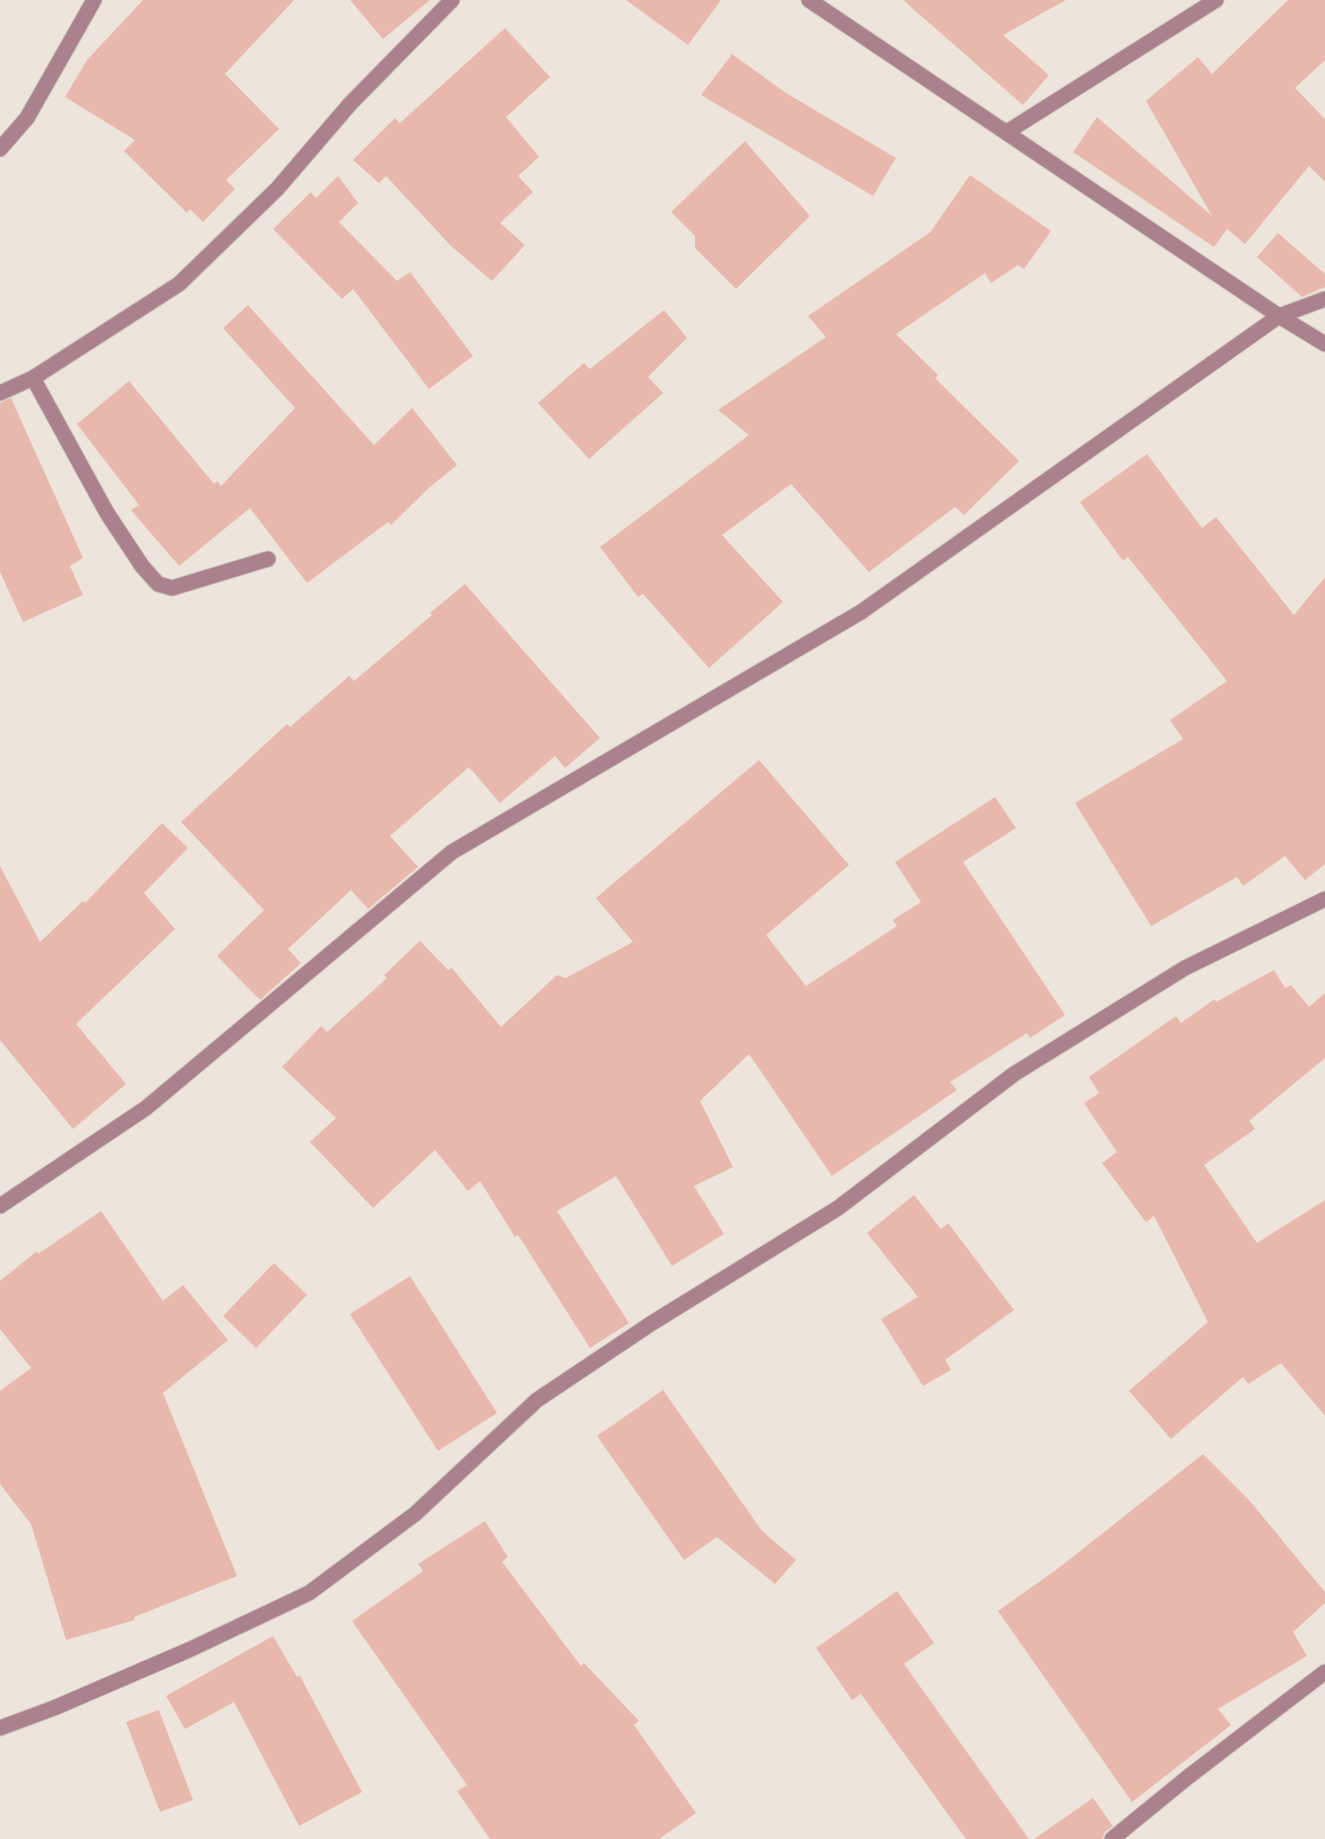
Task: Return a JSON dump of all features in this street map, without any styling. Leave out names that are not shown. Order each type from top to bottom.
[{"type":"street","points":[[0,149],[27,118],[94,0]]},
{"type":"street","points":[[0,393],[33,378],[179,284],[277,189],[350,104],[452,0]]},
{"type":"street","points":[[809,0],[1279,316],[1325,344]]},
{"type":"street","points":[[1007,132],[1216,0]]},
{"type":"street","points":[[0,1206],[146,1108],[452,852],[861,612],[1279,316],[1325,299]]},
{"type":"street","points":[[33,378],[107,513],[142,566],[158,584],[172,588],[268,559]]},
{"type":"street","points":[[0,1728],[54,1708],[191,1649],[309,1593],[415,1515],[537,1400],[652,1323],[838,1208],[1014,1074],[1185,968],[1325,899]]},
{"type":"street","points":[[1112,1839],[1197,1770],[1325,1672]]},
{"type":"building","points":[[143,0],[294,0],[225,74],[279,129],[226,180],[235,189],[203,222],[190,209],[187,213],[124,151],[135,140],[65,97],[87,60]]},
{"type":"building","points":[[350,0],[430,0],[383,39]]},
{"type":"building","points":[[626,0],[721,0],[688,45]]},
{"type":"building","points":[[903,0],[1066,0],[1003,35],[1049,75],[1023,105]]},
{"type":"building","points":[[1288,0],[1325,0],[1325,60],[1295,88],[1325,119],[1325,182],[1309,166],[1245,244],[1227,229],[1214,247],[1073,152],[1097,117],[1212,216],[1146,101],[1198,57],[1212,74]]},
{"type":"building","points":[[505,28],[550,77],[506,117],[539,157],[518,176],[533,192],[500,223],[525,245],[492,281],[451,246],[386,176],[379,183],[353,160],[395,118],[400,123]]},
{"type":"building","points":[[732,54],[786,93],[896,158],[873,196],[701,95]]},
{"type":"building","points":[[745,141],[810,216],[736,289],[695,248],[695,236],[671,212]]},
{"type":"building","points":[[970,175],[1051,231],[1024,269],[1018,265],[991,283],[985,273],[896,334],[938,375],[935,378],[1019,461],[964,515],[955,507],[869,572],[791,484],[722,535],[783,602],[709,668],[643,594],[638,597],[600,547],[749,435],[718,410],[826,337],[808,316],[932,231]]},
{"type":"building","points":[[338,176],[358,203],[339,222],[397,281],[410,272],[473,356],[429,389],[353,289],[342,299],[273,229],[311,192],[316,198]]},
{"type":"building","points":[[1278,233],[1325,274],[1325,287],[1302,297],[1257,257]]},
{"type":"building","points":[[248,305],[374,445],[412,408],[457,465],[431,486],[391,525],[388,522],[307,583],[250,508],[179,566],[131,510],[139,505],[77,424],[129,381],[214,484],[217,481],[221,486],[295,408],[223,328]]},
{"type":"building","points":[[664,310],[687,338],[648,377],[663,393],[589,459],[538,403],[584,363],[590,369]]},
{"type":"building","points":[[11,398],[83,558],[70,566],[83,595],[23,622],[0,572],[0,403]]},
{"type":"building","points":[[1147,454],[1202,528],[1216,517],[1294,615],[1325,577],[1325,864],[1305,880],[1285,856],[1243,886],[1237,877],[1151,926],[1075,803],[1183,739],[1170,720],[1227,681],[1128,557],[1123,561],[1080,502]]},
{"type":"building","points":[[465,584],[600,738],[565,768],[555,756],[500,803],[469,767],[390,836],[418,867],[368,909],[351,890],[288,949],[301,963],[260,1000],[217,956],[264,910],[181,822],[287,724],[290,727],[349,676],[354,681]]},
{"type":"building","points":[[759,760],[849,865],[766,935],[806,986],[897,926],[893,920],[921,902],[895,862],[995,797],[1016,828],[963,862],[1065,1015],[1030,1038],[1027,1033],[950,1082],[957,1090],[832,1176],[749,1054],[700,1101],[733,1167],[694,1186],[724,1234],[672,1266],[616,1176],[557,1211],[629,1323],[590,1348],[518,1235],[515,1237],[480,1181],[468,1191],[435,1150],[373,1208],[310,1142],[336,1118],[282,1067],[321,1026],[327,1032],[387,978],[384,975],[420,941],[448,970],[452,968],[501,1027],[557,975],[566,978],[633,942],[596,898]]},
{"type":"building","points":[[162,823],[188,848],[144,893],[175,929],[76,1024],[126,1084],[73,1129],[0,1040],[0,866],[40,942],[83,901],[85,903]]},
{"type":"building","points":[[1274,970],[1285,988],[1291,985],[1309,1007],[1325,993],[1325,1058],[1249,1121],[1255,1129],[1204,1165],[1257,1243],[1325,1200],[1325,1416],[1281,1363],[1248,1384],[1243,1377],[1171,1439],[1129,1391],[1208,1322],[1154,1216],[1146,1222],[1102,1163],[1117,1152],[1084,1103],[1099,1093],[1089,1077],[1176,1016],[1181,1023],[1215,999],[1216,1002]]},
{"type":"building","points":[[914,1195],[941,1229],[948,1223],[1014,1310],[945,1360],[951,1370],[923,1386],[881,1319],[918,1297],[867,1233]]},
{"type":"building","points":[[101,1211],[163,1301],[183,1285],[228,1340],[163,1393],[237,1576],[134,1617],[135,1620],[66,1640],[31,1524],[0,1484],[0,1391],[31,1368],[0,1329],[0,1281],[37,1251],[38,1254]]},
{"type":"building","points":[[274,1263],[307,1295],[256,1348],[223,1316]]},
{"type":"building","points":[[410,1276],[497,1413],[438,1451],[350,1314]]},
{"type":"building","points":[[663,1390],[762,1531],[796,1560],[775,1584],[717,1537],[684,1560],[597,1436]]},
{"type":"building","points":[[1203,1454],[1249,1500],[1325,1592],[1325,1603],[1293,1632],[1307,1656],[1218,1709],[1231,1725],[1132,1802],[998,1611],[1056,1570]]},
{"type":"building","points":[[485,1521],[508,1557],[502,1562],[581,1666],[584,1663],[639,1721],[634,1725],[696,1813],[659,1839],[490,1839],[457,1791],[467,1785],[352,1621],[423,1571],[418,1564]]},
{"type":"building","points":[[897,1591],[934,1643],[904,1664],[1029,1839],[966,1839],[861,1694],[852,1700],[816,1648]]},
{"type":"building","points":[[273,1636],[297,1677],[300,1676],[362,1792],[299,1826],[234,1702],[185,1729],[166,1696]]},
{"type":"building","points":[[159,1710],[193,1800],[160,1812],[126,1722]]},
{"type":"building","points":[[1093,1798],[1113,1826],[1105,1832],[1102,1839],[1034,1839]]}]
